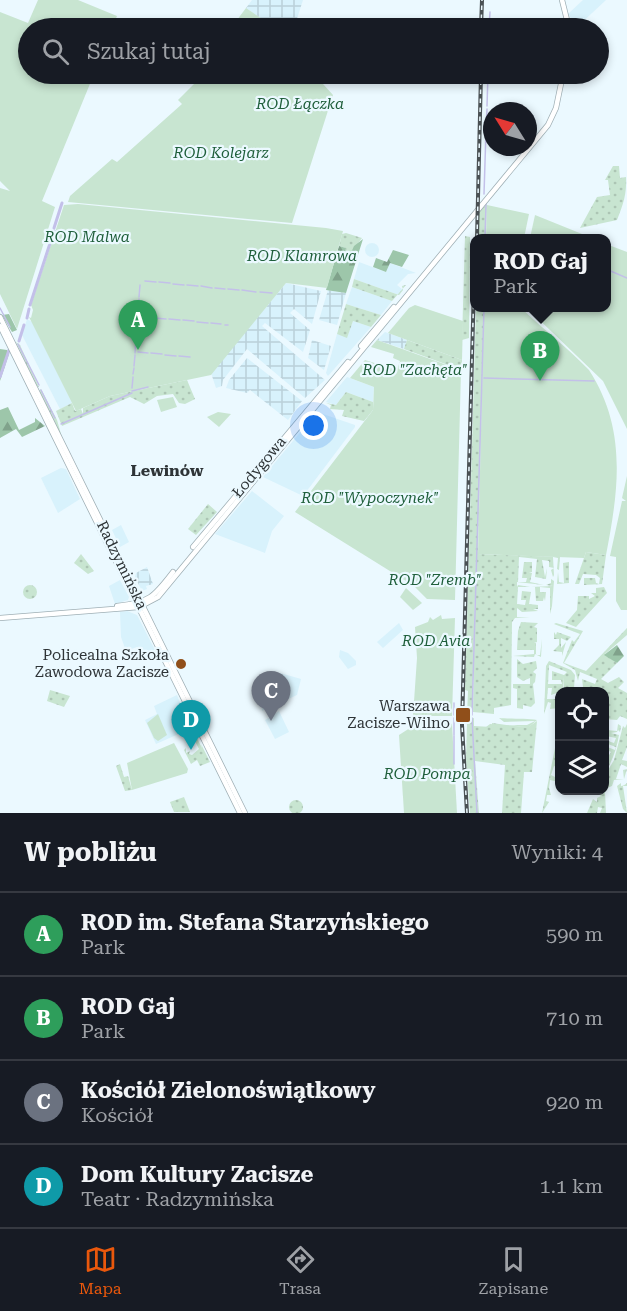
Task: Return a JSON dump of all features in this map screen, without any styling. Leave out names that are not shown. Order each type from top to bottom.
[{"type":"main road","points":[[562,0],[566,18]]},
{"type":"main road","name":"Łodygowa","points":[[203,537],[544,130],[555,108],[561,84]]},
{"type":"main road","name":"Łodygowa","points":[[140,605],[160,590],[330,382],[408,289],[426,272]]},
{"type":"main road","name":"Radzymińska","points":[[0,317],[240,813]]},
{"type":"main road","name":"Radzymińska","points":[[0,326],[245,813]]},
{"type":"main road","points":[[328,389],[330,382]]},
{"type":"main road","points":[[0,618],[140,605]]},
{"type":"shaded area","points":[[252,0],[303,0],[297,18],[260,18],[246,8]]},
{"type":"shaded area","points":[[583,0],[606,0],[587,18],[571,18],[568,14]]},
{"type":"shaded area","points":[[369,243],[375,243],[379,250],[375,257],[369,257],[365,253],[365,247]]},
{"type":"shaded area","points":[[359,262],[386,272],[390,263],[416,273],[408,274],[397,285],[403,290],[399,295],[354,279]]},
{"type":"shaded area","points":[[286,283],[321,291],[312,324],[294,309],[290,313],[310,330],[303,352],[265,323],[262,326],[325,380],[305,398],[247,349],[223,380],[222,386],[216,388],[211,373]]},
{"type":"shaded area","points":[[352,287],[392,301],[381,315],[346,304]]},
{"type":"shaded area","points":[[328,290],[346,293],[337,325],[319,320]]},
{"type":"shaded area","points":[[27,319],[32,322],[72,403],[60,409],[22,335]]},
{"type":"shaded area","points":[[353,321],[371,327],[328,376],[326,373],[337,334],[347,337]]},
{"type":"shaded area","points":[[385,332],[407,340],[404,349],[377,340]]},
{"type":"shaded area","points":[[312,340],[331,346],[324,370],[308,358]]},
{"type":"shaded area","points":[[247,358],[302,401],[288,420],[250,390],[247,393],[226,388],[229,380]]},
{"type":"shaded area","points":[[347,377],[374,387],[373,402],[346,392],[336,405],[326,402]]},
{"type":"shaded area","points":[[317,412],[355,425],[355,427],[303,496],[263,477]]},
{"type":"shaded area","points":[[61,468],[66,469],[80,499],[58,513],[41,478]]},
{"type":"shaded area","points":[[252,491],[284,516],[272,531],[265,553],[215,534]]},
{"type":"shaded area","points":[[121,525],[129,542],[120,547],[112,530]]},
{"type":"shaded area","points":[[147,567],[153,584],[146,586],[147,589],[142,591],[135,577],[136,573]]},
{"type":"shaded area","points":[[120,580],[129,597],[128,600],[115,604],[109,586]]},
{"type":"shaded area","points":[[127,611],[137,615],[155,650],[142,656],[137,647],[126,651],[121,637],[120,612]]},
{"type":"shaded area","points":[[399,623],[403,630],[383,648],[377,642]]},
{"type":"shaded area","points":[[340,650],[348,653],[356,661],[356,665],[348,669],[339,657]]},
{"type":"shaded area","points":[[280,673],[301,679],[297,695],[262,711],[262,699],[271,702]]},
{"type":"shaded area","points":[[177,695],[190,729],[156,744],[145,720],[157,714],[154,706]]},
{"type":"shaded area","points":[[279,711],[289,732],[275,739],[265,720]]},
{"type":"green space","points":[[38,0],[78,0],[117,16],[116,18],[30,18]]},
{"type":"green space","points":[[246,8],[261,18],[238,18]]},
{"type":"green space","points":[[0,12],[18,19],[18,84],[90,84],[42,201],[55,207],[17,329],[0,294],[0,188],[10,191],[0,181]]},
{"type":"green space","name":"ROD Kolejarz","points":[[194,84],[323,84],[333,95],[292,223],[68,202],[70,196],[112,159],[117,162],[182,104],[178,100]]},
{"type":"green space","points":[[613,166],[619,166],[620,178],[626,177],[624,199],[617,220],[580,228],[597,197],[610,195],[608,180],[605,180]]},
{"type":"green space","points":[[78,204],[343,231],[327,288],[286,283],[211,375],[110,396],[76,411],[29,317],[31,318],[33,310],[31,305],[64,205]]},
{"type":"green space","points":[[487,204],[486,234],[478,234],[479,212]]},
{"type":"green space","points":[[487,205],[529,214],[525,234],[486,234]]},
{"type":"green space","points":[[535,215],[582,234],[531,234]]},
{"type":"green space","points":[[342,234],[362,238],[349,255],[345,253],[346,248],[339,246]]},
{"type":"green space","points":[[465,236],[470,237],[469,338],[462,340]]},
{"type":"green space","points":[[363,239],[346,293],[326,290],[339,246],[346,248],[345,254],[350,255],[354,246]]},
{"type":"green space","points":[[611,246],[627,252],[627,429],[603,381],[531,312],[611,312]]},
{"type":"green space","points":[[393,250],[409,255],[402,267],[390,263],[386,272],[373,267],[376,258],[387,262]]},
{"type":"green space","points":[[354,279],[398,295],[392,301],[352,287]]},
{"type":"green space","points":[[346,304],[381,315],[371,327],[353,321],[347,338],[337,334]]},
{"type":"green space","name":"ROD \"Zachęta\"","points":[[415,305],[463,321],[462,360],[388,333],[409,308]]},
{"type":"green space","points":[[476,312],[484,312],[478,554],[560,557],[559,570],[557,569],[558,558],[553,557],[554,568],[549,567],[549,561],[542,560],[545,577],[547,568],[546,579],[535,577],[537,559],[519,557],[518,582],[526,582],[527,578],[522,578],[524,562],[532,562],[532,572],[529,572],[532,573],[530,582],[544,585],[517,582],[517,587],[518,585],[530,587],[518,587],[517,604],[525,605],[526,600],[521,600],[522,591],[531,592],[529,604],[538,605],[538,609],[533,609],[538,611],[522,612],[517,608],[517,617],[530,617],[515,618],[512,622],[511,705],[494,708],[494,714],[473,712],[476,555],[472,715],[467,715],[468,691],[465,690]]},
{"type":"green space","points":[[484,312],[526,312],[589,370],[610,414],[617,460],[614,506],[606,555],[586,552],[584,558],[478,554]]},
{"type":"green space","points":[[9,314],[17,330],[12,332],[2,315]]},
{"type":"green space","points":[[377,340],[461,370],[455,600],[427,599],[414,586],[295,512],[373,410],[374,387],[350,378],[365,360],[397,370],[400,361],[393,358],[394,354],[371,347]]},
{"type":"green space","points":[[407,340],[462,360],[462,370],[404,349]]},
{"type":"green space","points":[[16,342],[20,345],[39,387],[36,386]]},
{"type":"green space","points":[[0,349],[7,350],[9,354],[0,381]]},
{"type":"green space","points":[[187,380],[195,399],[185,404],[179,403],[173,394],[157,396],[144,404],[130,397],[62,426],[56,411],[72,403],[75,411],[81,409],[83,414],[83,408],[110,396]]},
{"type":"green space","points":[[41,389],[57,420],[63,441],[39,391]]},
{"type":"green space","points":[[346,392],[373,402],[373,410],[364,421],[342,416],[344,410],[330,409],[331,405],[326,403],[336,405]]},
{"type":"green space","points":[[173,397],[177,407],[161,412],[157,400]]},
{"type":"green space","points":[[8,407],[19,430],[35,422],[35,418],[45,426],[22,437],[16,429],[0,438],[0,410]]},
{"type":"green space","points":[[218,412],[231,414],[219,427],[207,417]]},
{"type":"green space","points":[[627,476],[627,610],[621,610],[616,601],[616,557],[610,556],[622,501],[626,501],[622,498]]},
{"type":"green space","points":[[208,504],[217,512],[196,535],[188,529]]},
{"type":"green space","points":[[586,552],[606,555],[602,584],[584,585],[584,578],[595,578],[596,583],[599,584],[600,578],[596,575],[583,574],[579,584],[575,584]]},
{"type":"green space","points":[[81,554],[94,571],[88,574],[74,563]]},
{"type":"green space","points":[[569,562],[569,583],[557,584],[558,572],[559,582],[564,583],[563,563]]},
{"type":"green space","points":[[551,579],[554,581],[550,614],[550,588],[540,587],[540,592],[546,592],[545,601],[544,597],[543,601],[536,601],[535,587],[531,587],[553,586],[546,585],[551,583]]},
{"type":"green space","points":[[30,585],[35,587],[37,592],[35,597],[30,599],[25,597],[23,592],[25,587]]},
{"type":"green space","points":[[604,587],[607,593],[576,627],[566,623],[577,610],[578,596],[589,596],[589,599],[595,596],[591,593],[596,593],[596,588]]},
{"type":"green space","points":[[406,588],[422,603],[413,610],[400,597]]},
{"type":"green space","name":"ROD Avia","points":[[441,615],[442,619],[455,618],[452,716],[413,716],[417,658],[415,627],[428,622],[430,617],[433,620]]},
{"type":"green space","points":[[521,622],[538,623],[534,627],[537,628],[537,642],[534,643],[536,643],[536,654],[534,657],[513,656],[534,654],[534,650],[517,650]]},
{"type":"green space","points":[[554,624],[583,631],[564,663],[586,671],[627,628],[627,635],[605,654],[617,663],[601,679],[608,683],[619,677],[624,682],[618,688],[627,693],[627,719],[620,716],[617,720],[609,719],[609,687],[583,687],[582,679],[595,684],[597,679],[580,672],[578,681],[575,670],[563,663],[572,640],[574,642],[580,634]]},
{"type":"green space","points":[[554,632],[556,635],[557,632],[571,637],[567,641],[561,638],[561,648],[566,642],[562,656],[562,652],[553,651],[559,645],[559,639],[554,639]]},
{"type":"green space","points":[[617,645],[624,656],[617,663],[604,655]]},
{"type":"green space","points":[[517,659],[523,664],[536,661],[537,668],[533,672],[536,674],[533,684],[535,703],[531,707],[523,705],[523,709],[517,708],[517,689],[513,688],[513,684],[530,684],[530,678],[523,681],[517,677]]},
{"type":"green space","points":[[549,661],[571,670],[575,675],[574,687],[564,687],[564,677],[563,687],[555,687],[555,694],[551,695],[552,688],[548,688],[547,699],[555,699],[555,708],[550,709],[551,703],[548,702],[544,714],[546,666]],"holes":[[[549,665],[567,672],[564,675],[552,671],[552,680],[561,680],[562,684],[548,684]]]},
{"type":"green space","points":[[50,690],[70,696],[64,707],[47,701]]},
{"type":"green space","points":[[158,714],[167,735],[158,741],[154,738],[147,723]]},
{"type":"green space","points":[[474,718],[474,726],[492,727],[492,723],[527,728],[537,721],[532,772],[524,772],[521,813],[502,813],[505,765],[475,761],[479,813],[470,813],[466,759],[467,724],[469,719]]},
{"type":"green space","points":[[499,718],[537,720],[528,728],[486,727],[490,724],[527,727],[507,725],[527,725],[535,721],[504,722]]},
{"type":"green space","name":"ROD Pompa","points":[[424,719],[440,719],[452,724],[457,813],[404,813],[399,735]]},
{"type":"green space","points":[[618,724],[621,726],[620,732],[618,730],[617,732],[611,733],[619,735],[617,745],[614,755],[609,766],[611,752],[609,748],[615,750],[616,747],[609,744],[609,741],[614,743],[616,738],[609,737],[609,730],[617,731]]},
{"type":"green space","points":[[627,724],[627,747],[622,760],[627,761],[627,767],[621,764],[616,779],[624,779],[614,780],[609,787],[609,768],[614,760],[623,726],[625,728]]},
{"type":"green space","points":[[193,737],[197,738],[210,762],[200,766],[197,760],[191,764],[184,750],[186,748],[186,753],[190,751],[189,754],[192,755],[199,749]]},
{"type":"green space","points":[[174,743],[188,769],[187,773],[132,790],[127,763]]},
{"type":"green space","points":[[555,748],[555,766],[551,775],[555,777],[555,781],[550,780],[551,795],[547,795],[546,801],[549,802],[542,813]]},
{"type":"green space","points":[[120,764],[124,777],[128,776],[132,790],[125,791],[116,766]]},
{"type":"green space","points":[[621,783],[621,786],[627,783],[627,786],[623,786],[627,813],[623,809],[617,786]]},
{"type":"green space","points":[[600,795],[605,795],[606,813],[600,813],[602,808],[598,807],[597,813],[587,813],[593,799],[597,802],[597,798],[601,796]]},
{"type":"green space","points":[[184,797],[190,812],[174,812],[170,802]]},
{"type":"green space","points":[[296,800],[302,804],[301,812],[291,812],[289,807],[291,802]]},
{"type":"waterway","points":[[490,12],[490,18]]},
{"type":"waterway","points":[[487,102],[488,84]]},
{"type":"waterway","points":[[484,194],[485,156]]},
{"type":"waterway","points":[[54,228],[62,203]]},
{"type":"waterway","points":[[485,234],[486,204]]},
{"type":"waterway","points":[[30,305],[54,231]]},
{"type":"waterway","points":[[611,271],[627,278]]},
{"type":"waterway","points":[[145,281],[156,282]]},
{"type":"waterway","points":[[159,282],[170,283]]},
{"type":"waterway","points":[[173,284],[184,285]]},
{"type":"waterway","points":[[139,297],[140,285]]},
{"type":"waterway","points":[[187,285],[198,286]]},
{"type":"waterway","points":[[201,286],[212,288]]},
{"type":"waterway","points":[[215,288],[225,289]]},
{"type":"waterway","points":[[228,289],[239,290]]},
{"type":"waterway","points":[[242,290],[256,292]]},
{"type":"waterway","points":[[260,292],[272,293]]},
{"type":"waterway","points":[[138,311],[139,299]]},
{"type":"waterway","points":[[0,308],[10,327]]},
{"type":"waterway","points":[[27,318],[29,309]]},
{"type":"waterway","points":[[137,325],[138,312]]},
{"type":"waterway","points":[[472,715],[484,312]]},
{"type":"waterway","points":[[141,316],[152,317]]},
{"type":"waterway","points":[[155,318],[166,319]]},
{"type":"waterway","points":[[169,319],[180,320]]},
{"type":"waterway","points":[[183,320],[194,321]]},
{"type":"waterway","points":[[197,322],[208,323]]},
{"type":"waterway","points":[[211,323],[221,324]]},
{"type":"waterway","points":[[19,341],[24,325]]},
{"type":"waterway","points":[[136,339],[137,327]]},
{"type":"waterway","points":[[135,353],[136,340]]},
{"type":"waterway","points":[[18,344],[39,385]]},
{"type":"waterway","points":[[0,377],[9,350]]},
{"type":"waterway","points":[[138,352],[148,353]]},
{"type":"waterway","points":[[151,353],[162,354]]},
{"type":"waterway","points":[[134,366],[135,355]]},
{"type":"waterway","points":[[165,355],[176,356]]},
{"type":"waterway","points":[[179,356],[190,357]]},
{"type":"waterway","points":[[133,374],[134,368]]},
{"type":"waterway","points":[[132,388],[133,377]]},
{"type":"waterway","points":[[484,378],[594,381]]},
{"type":"waterway","points":[[132,391],[148,387]]},
{"type":"waterway","points":[[41,390],[55,418]]},
{"type":"waterway","points":[[61,424],[132,393]]},
{"type":"waterway","points":[[454,703],[454,715]]},
{"type":"waterway","points":[[454,718],[454,735]]},
{"type":"waterway","points":[[472,718],[477,813]]},
{"type":"waterway","points":[[454,736],[454,764]]},
{"type":"railway","points":[[481,18],[482,0]]},
{"type":"railway","points":[[477,234],[481,84]]},
{"type":"railway","points":[[467,813],[462,725],[473,312]]},
{"type":"place","name":"ROD im. Stefana Starzyńskiego","points":[[138,350]]},
{"type":"place","name":"ROD Gaj","points":[[540,381]]},
{"type":"place","name":"Policealna Szkoła Zawodowa Zacisze","points":[[181,664]]},
{"type":"place","name":"Warszawa Zacisze-Wilno","points":[[463,715]]},
{"type":"place","name":"Kościół Zielonoświątkowy","points":[[271,721]]},
{"type":"place","name":"Dom Kultury Zacisze","points":[[191,750]]},
{"type":"district","name":"Lewinów","points":[[167,470]]},
{"type":"park label","name":"ROD Łączka","points":[[300,104]]},
{"type":"park label","name":"ROD Malwa","points":[[87,237]]},
{"type":"park label","name":"ROD Klamrowa","points":[[302,256]]},
{"type":"park label","name":"ROD \"Wypoczynek\"","points":[[370,498]]},
{"type":"park label","name":"ROD \"Zremb\"","points":[[435,580]]}]
